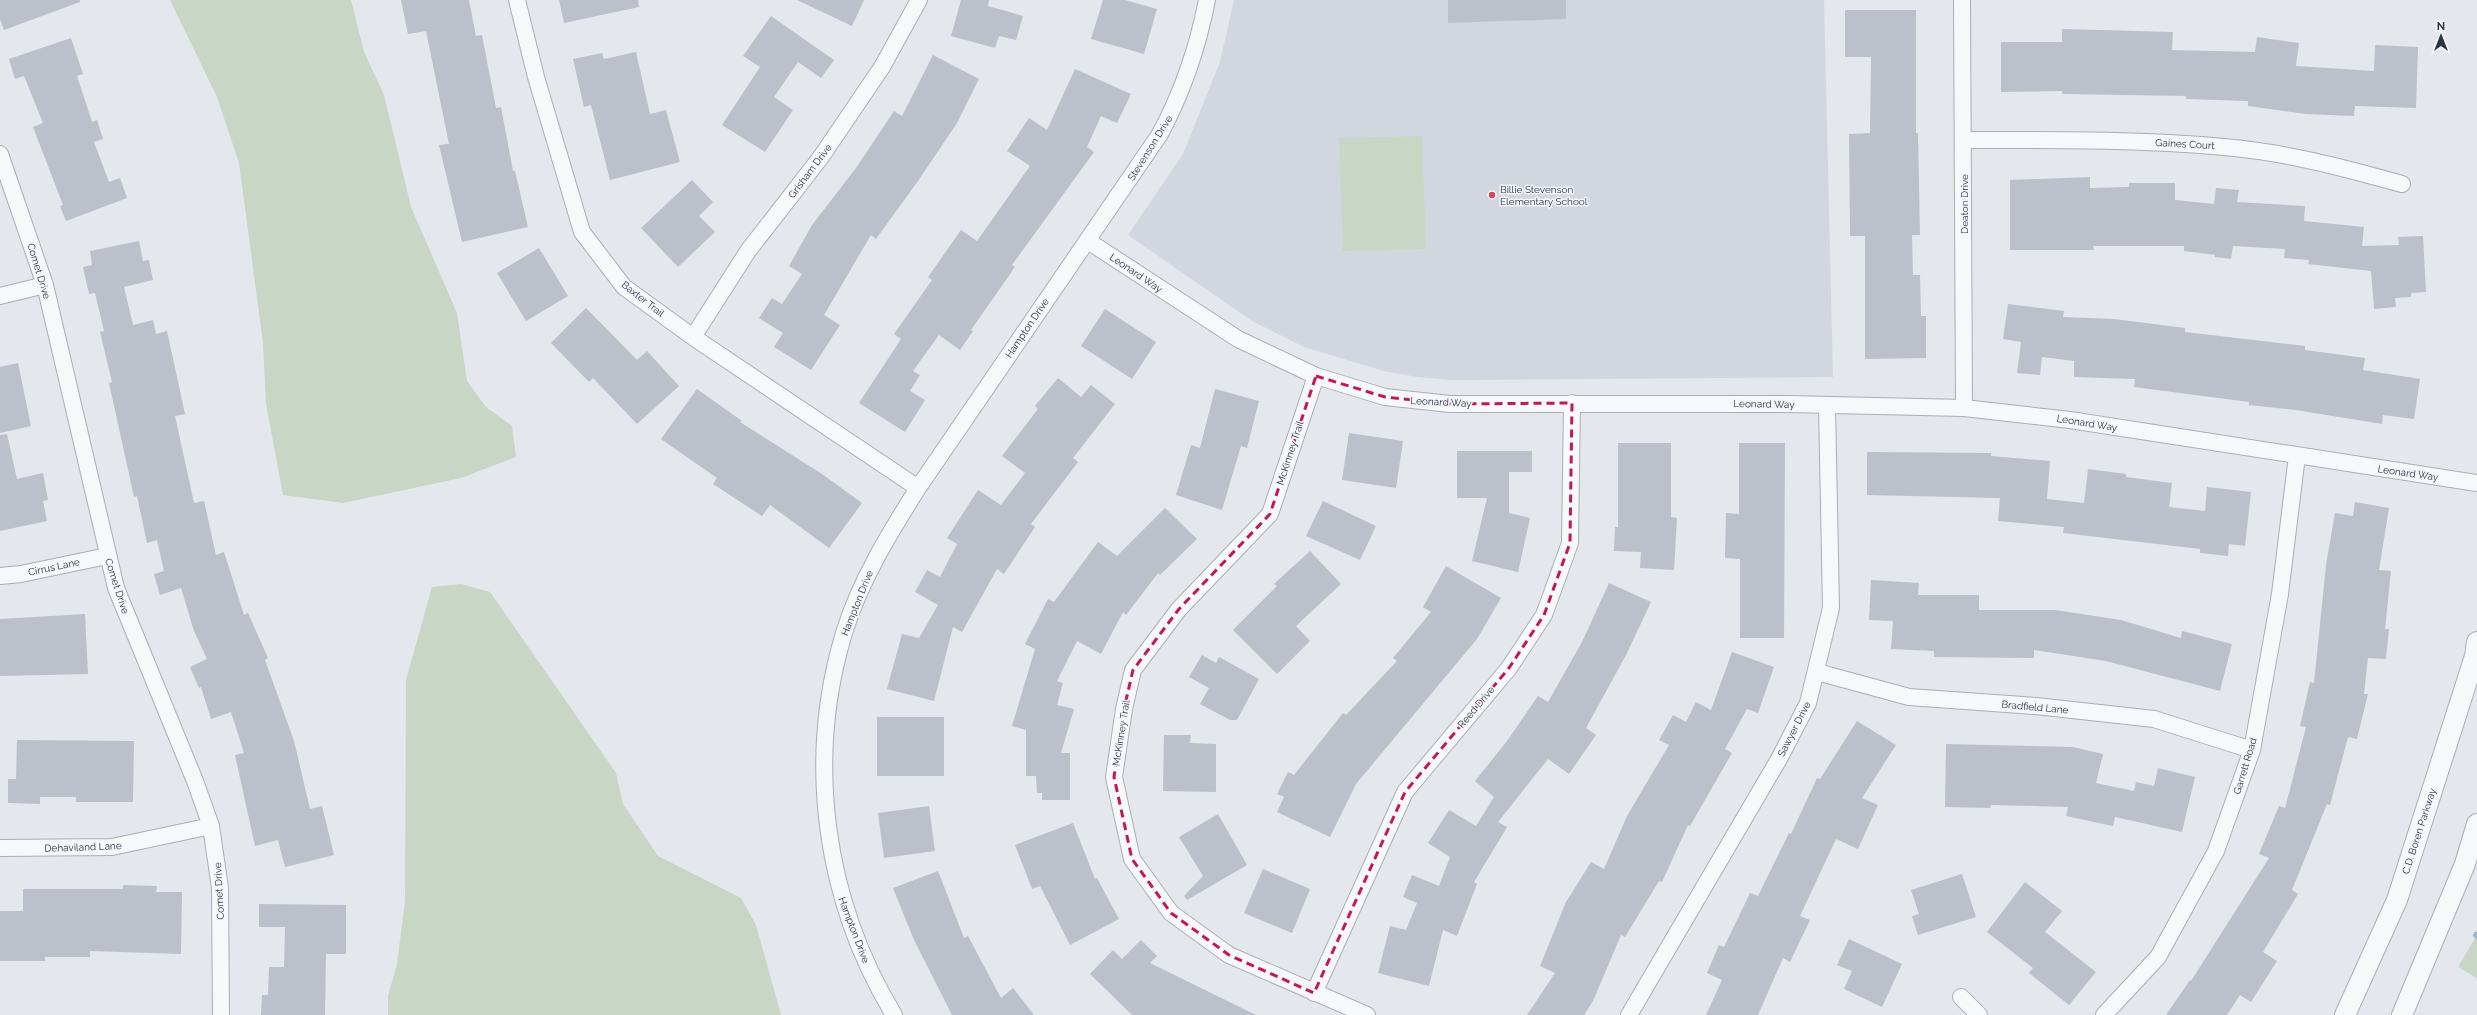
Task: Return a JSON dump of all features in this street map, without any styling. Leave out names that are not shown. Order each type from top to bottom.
[{"type":"street","name":"Baxter Trail","points":[[517,0],[536,77],[582,232],[624,287],[693,337],[918,488]]},
{"type":"street","name":"Grisham Drive","points":[[693,337],[748,251],[821,157],[882,67],[919,0]]},
{"type":"street","name":"Stevenson Drive","points":[[1088,240],[1143,161],[1174,109],[1196,44],[1207,0]]},
{"type":"street","name":"Deaton Drive","points":[[1962,0],[1964,140],[1964,408]]},
{"type":"street","name":"Gaines Court","points":[[1964,140],[2112,140],[2225,147],[2324,162],[2402,184]]},
{"type":"street","name":"Comet Drive","points":[[0,154],[45,285],[107,556],[126,617],[195,781],[211,826],[220,888],[221,1015]]},
{"type":"street","name":"Leonard Way","points":[[1088,240],[1216,326],[1316,376],[1385,397],[1419,402],[1450,404],[1572,403],[1964,408],[2070,420],[2477,483]]},
{"type":"street","name":"Hampton Drive","points":[[894,1015],[862,954],[838,886],[826,816],[824,781],[825,742],[834,672],[844,633],[882,547],[918,488],[1088,240]]},
{"type":"street","points":[[0,296],[45,285]]},
{"type":"street","name":"McKinney Trail","points":[[1316,376],[1270,514],[1180,609],[1133,670],[1124,709],[1114,777],[1132,859],[1171,913],[1229,955],[1367,1015]]},
{"type":"street","name":"Reed Drive","points":[[1314,993],[1406,792],[1509,668],[1544,615],[1570,543],[1572,403]]},
{"type":"street","name":"Sawyer Drive","points":[[1629,1015],[1779,759],[1808,703],[1817,672],[1831,608],[1827,406]]},
{"type":"street","name":"Garrett Road","points":[[2104,1015],[2161,951],[2216,851],[2252,750],[2280,594],[2297,456]]},
{"type":"street","name":"Cirrus Lane","points":[[0,576],[21,574],[107,556]]},
{"type":"street","name":"C.D. Boren Parkway","points":[[2345,1015],[2397,900],[2474,656],[2477,642]]},
{"type":"street","name":"Bradfield Lane","points":[[1817,672],[1909,696],[2036,706],[2154,719],[2252,750]]},
{"type":"street","points":[[2402,1015],[2465,864],[2477,824]]},
{"type":"street","name":"Dehaviland Lane","points":[[0,848],[112,847],[211,826]]},
{"type":"street","points":[[1961,998],[1979,1015]]},
{"type":"highlighted area","points":[[1316,376],[1385,397],[1450,404],[1572,403],[1570,543],[1544,615],[1509,668],[1405,792],[1314,993],[1229,955],[1171,913],[1132,859],[1114,777],[1124,709],[1133,670],[1179,609],[1270,514]]},
{"type":"shaded area","name":"Billie Stevenson Elementary School","points":[[1234,0],[1824,0],[1833,377],[1453,380],[1417,377],[1384,371],[1304,347],[1252,321],[1128,235],[1183,154],[1220,62]]},
{"type":"green space","points":[[170,0],[351,0],[364,52],[384,95],[411,207],[457,313],[467,381],[486,407],[512,426],[516,457],[461,478],[343,503],[283,495],[266,404],[263,343],[239,163],[217,97]]},
{"type":"green space","points":[[1422,136],[1426,249],[1343,251],[1339,138]]},
{"type":"green space","points":[[461,584],[490,592],[616,773],[623,804],[658,856],[741,898],[756,925],[781,1015],[388,1015],[388,996],[397,964],[405,901],[406,680],[432,587]]},
{"type":"green space","points":[[2477,935],[2477,978],[2458,967]]},
{"type":"building","points":[[0,0],[80,0],[80,2],[4,30],[0,19]]},
{"type":"building","points":[[401,0],[469,0],[476,36],[482,35],[496,108],[501,107],[513,171],[515,171],[528,227],[462,242],[439,145],[449,144],[426,31],[408,34]]},
{"type":"building","points":[[559,0],[638,0],[639,7],[564,23]]},
{"type":"building","points":[[797,0],[864,0],[852,26]]},
{"type":"building","points":[[961,0],[989,0],[988,6],[1023,16],[1016,40],[999,36],[995,48],[951,36]]},
{"type":"building","points":[[1103,0],[1125,0],[1157,9],[1144,54],[1091,39]]},
{"type":"building","points":[[1448,0],[1566,0],[1566,19],[1448,23]]},
{"type":"building","points":[[1845,10],[1916,10],[1916,133],[1918,133],[1920,235],[1912,235],[1913,275],[1920,275],[1921,316],[1926,316],[1926,358],[1865,359],[1865,236],[1850,236],[1849,134],[1870,133],[1871,57],[1845,57]]},
{"type":"building","points":[[771,16],[834,60],[821,78],[798,62],[774,97],[793,110],[765,152],[722,125],[760,67],[743,56]]},
{"type":"building","points":[[2062,29],[2173,32],[2172,50],[2255,52],[2257,37],[2299,43],[2296,66],[2374,71],[2375,45],[2418,47],[2416,108],[2355,106],[2354,116],[2306,114],[2248,106],[2248,101],[2186,99],[2186,96],[2062,94],[2062,91],[2001,92],[2001,42],[2062,42]]},
{"type":"building","points":[[71,38],[83,74],[77,76],[92,122],[97,120],[103,139],[94,142],[109,182],[120,178],[127,198],[66,221],[60,206],[63,205],[33,127],[43,123],[24,76],[15,79],[9,59]]},
{"type":"building","points":[[636,52],[650,114],[666,110],[680,162],[610,180],[591,105],[584,107],[573,59],[602,53],[604,59]]},
{"type":"building","points":[[933,55],[979,79],[957,123],[918,181],[876,239],[871,235],[824,315],[840,325],[811,370],[774,347],[783,333],[759,318],[772,298],[782,304],[802,274],[789,266],[812,225],[856,168],[894,111],[902,116]]},
{"type":"building","points":[[1075,69],[1131,94],[1117,123],[1101,116],[1087,147],[1094,152],[1012,265],[1015,267],[971,330],[973,331],[960,350],[939,335],[913,371],[920,375],[910,391],[925,400],[905,432],[859,403],[901,339],[894,334],[932,280],[928,277],[961,230],[977,241],[1030,166],[1007,151],[1029,118],[1047,130]]},
{"type":"building","points":[[2090,177],[2090,188],[2129,187],[2129,183],[2175,183],[2175,200],[2214,204],[2216,188],[2239,190],[2237,202],[2305,206],[2304,221],[2364,227],[2362,246],[2399,245],[2398,237],[2423,236],[2426,292],[2411,293],[2411,297],[2395,298],[2396,307],[2374,309],[2371,271],[2308,264],[2309,260],[2284,258],[2285,249],[2233,246],[2231,259],[2215,257],[2215,255],[2184,251],[2184,246],[2093,246],[2094,250],[2010,250],[2010,180]]},
{"type":"building","points":[[692,180],[713,202],[699,216],[715,232],[678,267],[641,228]]},
{"type":"building","points":[[139,241],[143,261],[149,260],[153,280],[124,287],[133,325],[153,320],[156,334],[167,331],[185,414],[175,416],[194,503],[204,501],[216,555],[224,552],[244,615],[248,613],[268,658],[265,660],[294,741],[310,809],[322,806],[334,855],[285,867],[278,840],[255,846],[235,755],[244,753],[231,712],[211,719],[201,687],[199,688],[190,667],[207,659],[194,631],[181,588],[160,595],[154,574],[164,571],[157,540],[147,543],[137,496],[134,497],[109,383],[112,382],[100,332],[104,331],[95,293],[89,294],[83,267],[92,265],[90,251]]},
{"type":"building","points":[[539,248],[568,296],[526,321],[497,273]]},
{"type":"building","points":[[2008,304],[2064,311],[2063,317],[2114,319],[2185,328],[2185,332],[2305,346],[2305,350],[2365,358],[2363,370],[2420,379],[2414,419],[2383,415],[2382,424],[2296,410],[2249,405],[2249,402],[2134,387],[2135,379],[2074,377],[2074,361],[2042,357],[2040,375],[2017,373],[2021,342],[2003,339]]},
{"type":"building","points":[[586,308],[637,360],[647,351],[679,386],[637,424],[593,378],[589,382],[551,343]]},
{"type":"building","points":[[1105,309],[1156,342],[1132,379],[1081,346]]},
{"type":"building","points":[[18,363],[31,426],[0,433],[0,367]]},
{"type":"building","points":[[1058,378],[1081,397],[1091,385],[1115,404],[1073,458],[1078,462],[1031,524],[1035,527],[1004,574],[997,569],[962,632],[953,627],[934,701],[887,689],[902,634],[919,638],[938,605],[915,592],[927,570],[940,577],[957,544],[947,538],[978,490],[1001,505],[1025,473],[1002,456],[1038,409],[1035,406]]},
{"type":"building","points":[[697,389],[742,421],[740,422],[822,474],[862,503],[829,548],[770,505],[762,516],[713,484],[717,478],[661,439]]},
{"type":"building","points":[[1215,389],[1259,401],[1247,448],[1241,446],[1222,510],[1176,495],[1191,445],[1200,448]]},
{"type":"building","points":[[1349,433],[1403,441],[1396,488],[1342,480]]},
{"type":"building","points":[[7,434],[17,479],[43,473],[48,500],[43,501],[47,521],[0,531],[0,435]]},
{"type":"building","points":[[1618,443],[1671,443],[1671,517],[1677,518],[1674,570],[1640,568],[1641,552],[1614,551],[1615,527],[1618,527]]},
{"type":"building","points":[[1739,443],[1785,443],[1784,638],[1740,638],[1740,559],[1725,558],[1726,513],[1739,514]]},
{"type":"building","points":[[1457,451],[1532,451],[1532,472],[1509,472],[1509,513],[1530,518],[1518,572],[1472,561],[1487,498],[1457,498]]},
{"type":"building","points":[[1867,452],[1991,453],[1991,456],[2050,461],[2047,499],[2084,503],[2088,469],[2126,474],[2126,477],[2172,483],[2169,507],[2205,511],[2207,487],[2251,492],[2245,546],[2229,544],[2228,556],[2200,553],[2200,549],[2063,533],[2064,527],[1998,521],[2000,498],[1867,495]]},
{"type":"building","points":[[1323,501],[1376,526],[1360,560],[1306,536]]},
{"type":"building","points":[[2355,502],[2389,508],[2379,570],[2391,571],[2385,629],[2389,629],[2386,659],[2368,658],[2364,694],[2368,694],[2357,739],[2348,737],[2330,805],[2327,804],[2292,890],[2298,894],[2263,952],[2277,961],[2251,1002],[2240,995],[2227,1015],[2166,1015],[2190,980],[2191,981],[2269,858],[2259,854],[2279,806],[2285,808],[2306,727],[2300,726],[2310,682],[2314,683],[2326,565],[2335,513],[2353,516]]},
{"type":"building","points":[[1165,508],[1197,539],[1160,575],[1158,573],[1126,615],[1123,612],[1101,654],[1077,641],[1057,681],[1063,683],[1057,705],[1074,709],[1061,753],[1070,753],[1070,800],[1042,800],[1042,793],[1037,793],[1036,776],[1026,776],[1026,730],[1012,726],[1035,649],[1025,644],[1048,599],[1054,602],[1098,542],[1117,556]]},
{"type":"building","points":[[1310,551],[1341,584],[1296,626],[1310,641],[1277,674],[1233,630],[1277,586],[1274,584]]},
{"type":"building","points":[[1446,566],[1501,598],[1477,639],[1356,784],[1330,837],[1277,812],[1284,797],[1277,794],[1288,772],[1294,775],[1343,713],[1346,715],[1397,661],[1393,658],[1431,612],[1423,607]]},
{"type":"building","points":[[1871,580],[1919,583],[1918,595],[1979,595],[1979,610],[2055,610],[2121,620],[2181,638],[2182,631],[2232,644],[2220,691],[2106,661],[2034,650],[2034,658],[1934,657],[1934,651],[1891,649],[1893,621],[1869,620]]},
{"type":"building","points":[[1609,583],[1651,602],[1626,655],[1586,728],[1596,735],[1569,774],[1548,759],[1498,822],[1507,827],[1474,882],[1477,884],[1457,936],[1443,930],[1429,986],[1378,973],[1390,926],[1406,930],[1417,903],[1403,897],[1412,875],[1439,886],[1450,857],[1428,843],[1449,810],[1476,826],[1494,797],[1475,781],[1507,741],[1538,696],[1548,702],[1582,642]]},
{"type":"building","points":[[85,614],[88,674],[0,676],[0,619]]},
{"type":"building","points":[[1732,652],[1774,667],[1758,713],[1747,709],[1725,749],[1732,753],[1690,826],[1688,825],[1662,882],[1659,881],[1625,937],[1621,935],[1593,1001],[1584,1015],[1527,1015],[1555,973],[1540,966],[1566,902],[1591,862],[1604,869],[1627,816],[1669,745],[1659,740],[1673,715],[1686,722],[1696,702],[1711,710]]},
{"type":"building","points":[[1202,655],[1216,663],[1219,657],[1259,679],[1237,720],[1230,720],[1200,704],[1209,688],[1189,677]]},
{"type":"building","points":[[877,717],[944,717],[944,776],[877,776]]},
{"type":"building","points":[[1857,721],[1896,745],[1862,798],[1878,805],[1858,849],[1836,839],[1800,916],[1810,920],[1790,962],[1783,958],[1758,1015],[1706,1015],[1722,980],[1707,973],[1719,945],[1724,947],[1750,893],[1758,896],[1789,833],[1791,834],[1817,778],[1820,779]]},
{"type":"building","points":[[1164,735],[1191,735],[1190,743],[1216,744],[1216,792],[1163,791]]},
{"type":"building","points":[[17,740],[134,741],[133,802],[76,802],[76,797],[40,797],[40,804],[8,803],[8,779],[16,779]]},
{"type":"building","points":[[1946,744],[2073,747],[2103,754],[2096,783],[2134,791],[2136,782],[2154,786],[2158,768],[2195,777],[2182,832],[2115,817],[2113,826],[2066,816],[2068,807],[1991,805],[1990,808],[1945,807]]},
{"type":"building","points":[[929,806],[935,851],[884,858],[878,813]]},
{"type":"building","points":[[1218,814],[1247,865],[1187,900],[1184,896],[1203,876],[1179,837]]},
{"type":"building","points":[[1073,823],[1095,879],[1097,878],[1119,919],[1070,945],[1040,886],[1032,889],[1015,845]]},
{"type":"building","points":[[1263,869],[1310,889],[1292,933],[1244,913]]},
{"type":"building","points":[[938,871],[964,938],[968,936],[1001,998],[1013,988],[1034,1015],[952,1015],[914,940],[893,888]]},
{"type":"building","points":[[1962,874],[1976,917],[1918,935],[1912,916],[1919,914],[1911,890]]},
{"type":"building","points":[[2025,882],[2062,911],[2045,932],[2096,972],[2069,1005],[2029,973],[2033,968],[1987,932]]},
{"type":"building","points":[[123,885],[157,886],[156,892],[182,892],[181,954],[90,951],[90,957],[45,957],[45,961],[0,961],[0,911],[23,911],[23,889],[123,889]]},
{"type":"building","points":[[259,904],[346,905],[346,954],[326,954],[325,1015],[261,1015],[262,995],[268,995],[269,967],[284,967],[285,927],[259,927]]},
{"type":"building","points":[[1849,939],[1902,964],[1882,1007],[1844,989],[1852,971],[1837,965]]},
{"type":"building","points":[[1141,940],[1157,956],[1150,963],[1256,1015],[1132,1015],[1090,974],[1113,950],[1122,959]]},
{"type":"place","name":"Billie Stevenson Elementary School","points":[[1492,195]]}]
